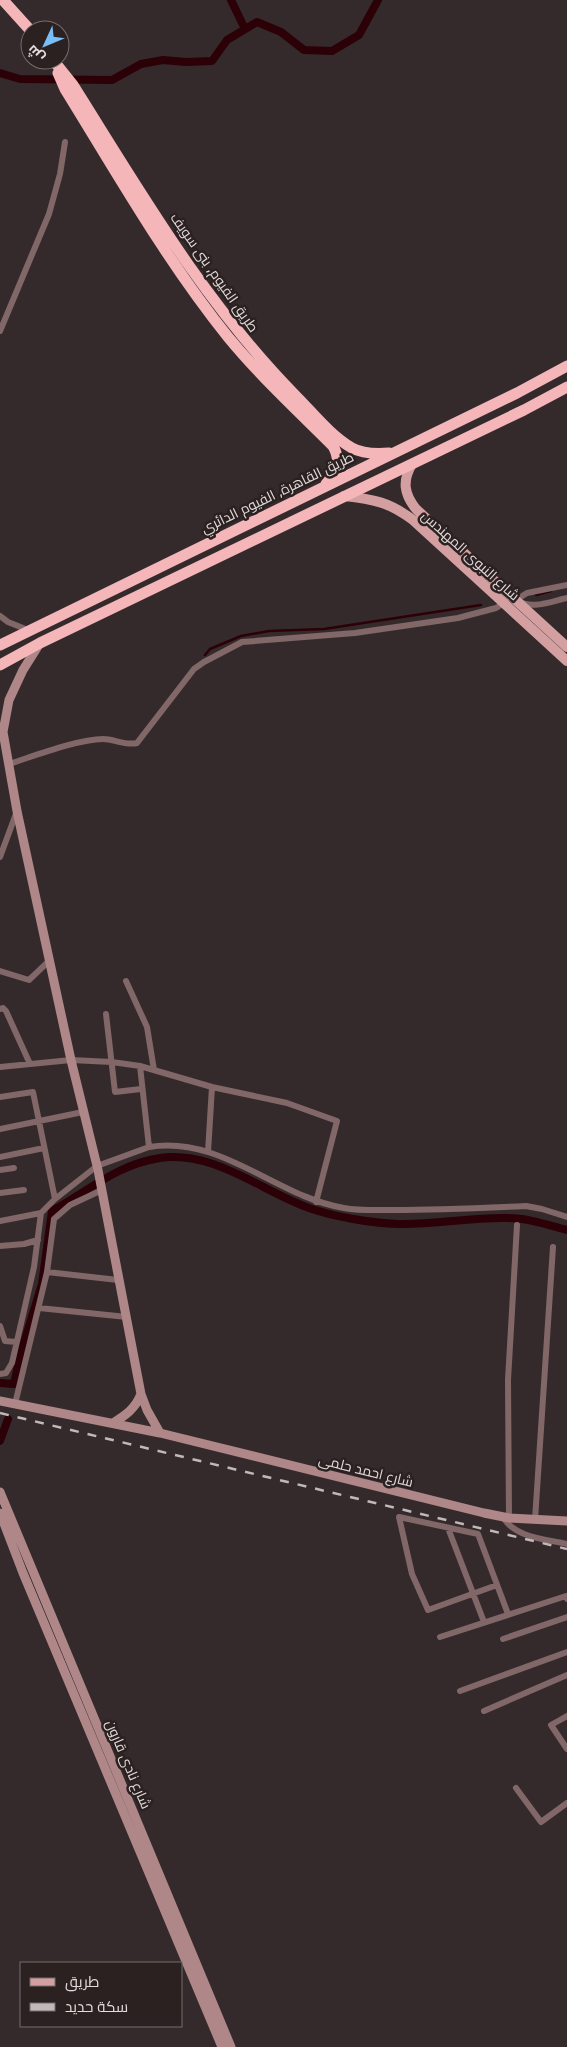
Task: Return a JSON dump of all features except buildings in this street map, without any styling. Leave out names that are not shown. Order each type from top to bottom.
[{"type":"highway","points":[[3,0],[21,20]]},
{"type":"highway","name":"طريق الفيوم, بنى سويف","points":[[57,70],[65,89],[200,300],[247,358],[337,453],[338,466],[336,471],[322,488]]},
{"type":"highway","name":"طريق الفيوم, بنى سويف","points":[[61,70],[194,273],[254,352],[301,401],[351,447],[371,454],[393,453]]},
{"type":"highway","name":"طريق القاهرة, الفيوم الدائري","points":[[0,645],[207,542],[476,413],[567,366]]},
{"type":"highway","points":[[0,665],[40,643],[412,464],[567,387]]},
{"type":"highway","points":[[476,413],[484,429]]},
{"type":"highway","points":[[207,542],[216,559]]},
{"type":"main road","name":"شارع النبوى المهندس","points":[[412,464],[405,479],[405,486],[411,502],[567,647]]},
{"type":"main road","name":"شارع النبوى المهندس","points":[[343,496],[388,503],[400,510],[567,661]]},
{"type":"main road","points":[[504,603],[516,600]]},
{"type":"main road","points":[[40,643],[23,670],[9,700],[2,730],[17,811],[71,1060],[98,1168],[141,1394],[147,1410],[160,1433]]},
{"type":"main road","points":[[113,1424],[130,1413],[137,1405],[141,1394]]},
{"type":"main road","name":"شارع احمد حلمى","points":[[0,1401],[160,1433],[461,1508],[506,1517],[567,1521]]},
{"type":"main road","name":"شارع نادى قارون","points":[[0,1492],[90,1718],[209,2006],[222,2047]]},
{"type":"main road","name":"شارع نادى قارون","points":[[0,1513],[23,1573],[90,1718]]},
{"type":"main road","name":"شارع نادى قارون","points":[[209,2006],[231,2047]]},
{"type":"street","points":[[0,331],[49,214],[60,174],[65,142]]},
{"type":"street","points":[[567,585],[527,592],[516,600],[524,604],[534,605],[567,598]]},
{"type":"street","points":[[9,764],[89,741],[103,739],[132,744],[137,743],[194,669],[237,643],[356,633],[458,618],[496,608],[504,603]]},
{"type":"street","points":[[0,616],[8,622],[28,630]]},
{"type":"street","points":[[0,857],[17,811]]},
{"type":"street","points":[[0,971],[29,980],[50,960]]},
{"type":"street","points":[[126,981],[147,1027],[154,1070]]},
{"type":"street","points":[[0,1009],[3,1008],[6,1011],[30,1064]]},
{"type":"street","points":[[106,1014],[115,1092],[141,1089]]},
{"type":"street","points":[[0,1066],[71,1060],[112,1062],[140,1066],[212,1087],[287,1103],[337,1121],[316,1202]]},
{"type":"street","points":[[140,1066],[141,1089],[149,1147]]},
{"type":"street","points":[[208,1152],[212,1087]]},
{"type":"street","points":[[0,1097],[33,1092],[55,1200]]},
{"type":"street","points":[[0,1128],[83,1112]]},
{"type":"street","points":[[0,1221],[41,1214],[55,1200],[98,1168],[149,1147],[179,1144],[208,1152],[258,1172],[296,1194],[316,1202],[346,1209],[428,1210],[526,1206],[542,1208],[567,1217]]},
{"type":"street","points":[[0,1157],[44,1148]]},
{"type":"street","points":[[0,1170],[14,1168]]},
{"type":"street","points":[[15,1404],[47,1272],[54,1219],[70,1205],[101,1187]]},
{"type":"street","points":[[0,1194],[24,1190]]},
{"type":"street","points":[[0,1374],[9,1370],[38,1240],[41,1214]]},
{"type":"street","points":[[517,1225],[508,1380],[506,1517],[511,1527],[518,1531],[567,1544]]},
{"type":"street","points":[[0,1247],[38,1240]]},
{"type":"street","points":[[536,1520],[553,1246]]},
{"type":"street","points":[[47,1272],[118,1280]]},
{"type":"street","points":[[39,1308],[127,1317]]},
{"type":"street","points":[[0,1326],[5,1341],[16,1342]]},
{"type":"street","points":[[497,1585],[428,1610],[412,1574],[399,1517],[478,1534],[508,1614]]},
{"type":"street","points":[[448,1528],[484,1622]]},
{"type":"street","points":[[440,1637],[566,1596],[567,1599]]},
{"type":"street","points":[[504,1640],[567,1617]]},
{"type":"street","points":[[460,1691],[567,1652]]},
{"type":"street","points":[[484,1711],[567,1675]]},
{"type":"street","points":[[567,1716],[551,1725],[567,1749]]},
{"type":"street","points":[[516,1788],[542,1822],[567,1803]]},
{"type":"waterway","points":[[231,0],[245,29]]},
{"type":"waterway","points":[[0,73],[20,79],[112,80],[141,64],[163,60],[186,62],[212,61],[227,40],[257,22],[281,32],[304,50],[332,51],[359,35],[378,0]]},
{"type":"waterway","points":[[536,595],[551,591]]},
{"type":"waterway","points":[[205,655],[210,649],[241,636],[269,631],[324,629],[481,605]]},
{"type":"waterway","points":[[0,1383],[14,1384],[20,1356],[42,1284],[52,1211],[117,1172],[145,1161],[180,1157],[199,1160],[237,1174],[309,1208],[353,1219],[412,1224],[515,1218],[567,1230]]},
{"type":"waterway","points":[[0,1441],[8,1419]]},
{"type":"railway","points":[[0,1413],[567,1549]]}]
